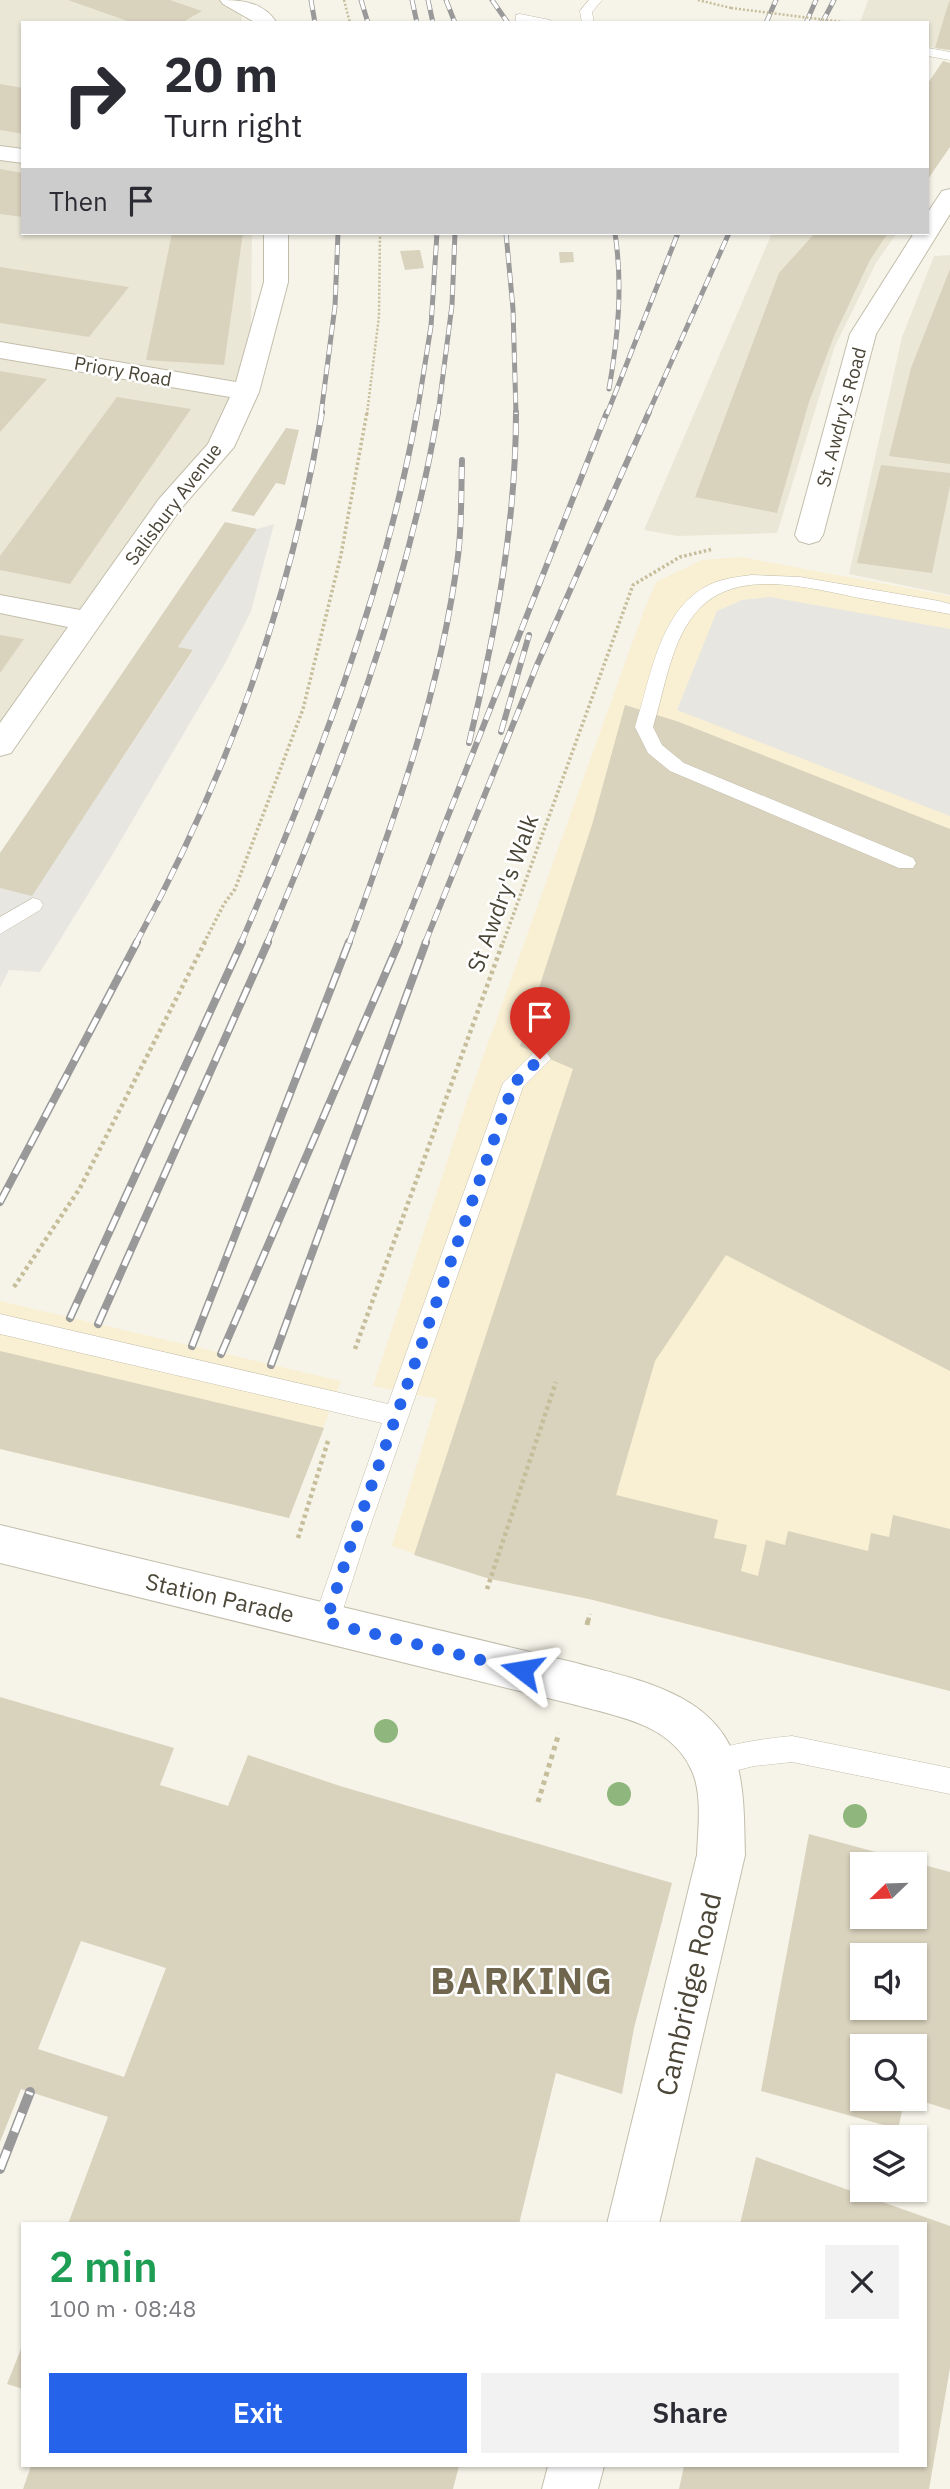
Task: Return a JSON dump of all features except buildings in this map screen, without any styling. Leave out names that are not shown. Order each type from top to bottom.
[{"type":"street","points":[[230,0],[265,21]]},
{"type":"street","points":[[0,153],[21,156]]},
{"type":"street","name":"St. Awdry's Road","points":[[929,228],[950,196]]},
{"type":"street","points":[[929,234],[950,243]]},
{"type":"street","name":"Salisbury Avenue","points":[[0,746],[169,505],[220,447],[246,392],[276,282],[276,235]]},
{"type":"street","name":"St. Awdry's Road","points":[[809,534],[863,334],[925,235]]},
{"type":"street","name":"Priory Road","points":[[0,350],[246,392]]},
{"type":"street","points":[[0,604],[87,621]]},
{"type":"street","name":"Station Parade","points":[[0,1544],[326,1622],[649,1704],[691,1728],[713,1763]]},
{"type":"street","name":"Cambridge Road","points":[[633,2222],[721,1855],[722,1802],[713,1763]]},
{"type":"street","points":[[570,2489],[576,2467]]},
{"type":"lane","points":[[588,21],[586,11],[596,0]]},
{"type":"lane","points":[[520,18],[536,21]]},
{"type":"lane","points":[[929,52],[950,56]]},
{"type":"lane","points":[[906,863],[677,767],[655,749],[644,727],[676,628],[696,601],[722,586],[750,580],[793,582],[950,610]]},
{"type":"lane","points":[[0,927],[33,905]]},
{"type":"lane","points":[[326,1622],[514,1083],[540,1059]]},
{"type":"lane","points":[[0,1324],[396,1416]]},
{"type":"lane","points":[[713,1763],[754,1753],[792,1749],[950,1782]]},
{"type":"path","points":[[344,0],[349,21]]},
{"type":"path","points":[[698,0],[731,8],[834,21]]},
{"type":"path","points":[[11,1291],[80,1188],[224,904],[235,889],[303,709],[332,593],[359,466],[379,316],[380,235]]},
{"type":"path","name":"St Awdry's Walk","points":[[355,1349],[633,585],[669,561],[691,551],[717,548]]},
{"type":"path","points":[[487,1589],[556,1382]]},
{"type":"path","points":[[298,1538],[326,1447]]},
{"type":"path","points":[[587,1625],[590,1614]]},
{"type":"path","points":[[538,1802],[561,1728]]},
{"type":"shaded area","points":[[0,0],[241,0],[242,21],[21,21],[21,235],[252,235],[250,402],[0,732]]},
{"type":"shaded area","points":[[868,0],[950,0],[950,50],[929,47],[929,21],[861,21]]},
{"type":"shaded area","points":[[771,235],[896,235],[876,263],[835,346],[777,533],[677,536],[644,530]]},
{"type":"shaded area","points":[[950,255],[950,595],[849,574],[902,337],[934,256]]},
{"type":"shaded area","points":[[274,524],[251,611],[227,660],[111,857],[40,972],[9,970],[0,988],[0,888],[32,895],[193,651],[178,647],[257,529]]},
{"type":"shaded area","points":[[741,557],[950,596],[950,1691],[589,1599],[490,1579],[392,1546],[437,1399],[373,1386],[465,1107],[656,582],[702,560]]},
{"type":"shaded area","points":[[770,597],[950,629],[950,816],[677,710],[717,611],[742,600]]},
{"type":"shaded area","points":[[0,1301],[341,1381],[289,1518],[0,1449]]},
{"type":"railway","points":[[311,0],[315,21]]},
{"type":"railway","points":[[361,0],[367,21]]},
{"type":"railway","points":[[412,0],[417,21]]},
{"type":"railway","points":[[428,0],[433,21]]},
{"type":"railway","points":[[446,0],[454,21]]},
{"type":"railway","points":[[492,0],[507,21]]},
{"type":"railway","points":[[767,21],[776,0]]},
{"type":"railway","points":[[807,21],[816,0]]},
{"type":"railway","points":[[823,21],[834,0]]},
{"type":"railway","points":[[321,414],[335,306],[338,235]]},
{"type":"railway","points":[[417,414],[431,326],[437,235]]},
{"type":"railway","points":[[438,414],[452,305],[455,235]]},
{"type":"railway","points":[[506,235],[513,309],[516,413]]},
{"type":"railway","points":[[609,389],[618,311],[619,272],[615,235]]},
{"type":"railway","points":[[607,414],[677,235]]},
{"type":"railway","points":[[648,414],[728,235]]},
{"type":"railway","points":[[136,943],[199,816],[252,685],[293,551],[322,412]]},
{"type":"railway","points":[[241,943],[295,814],[344,683],[386,549],[417,412]]},
{"type":"railway","points":[[267,943],[320,814],[368,682],[408,549],[438,412]]},
{"type":"railway","points":[[398,943],[607,412]]},
{"type":"railway","points":[[425,943],[537,665],[649,412]]},
{"type":"railway","points":[[469,743],[487,661],[508,538],[516,413]]},
{"type":"railway","points":[[349,943],[399,801],[440,655],[458,556],[462,460]]},
{"type":"railway","points":[[501,732],[529,635]]},
{"type":"railway","points":[[0,1202],[137,942]]},
{"type":"railway","points":[[70,1318],[242,942]]},
{"type":"railway","points":[[98,1324],[268,942]]},
{"type":"railway","points":[[192,1346],[349,942]]},
{"type":"railway","points":[[221,1354],[399,942]]},
{"type":"railway","points":[[271,1365],[426,942]]},
{"type":"railway","points":[[0,2169],[30,2092]]},
{"type":"district","name":"BARKING","points":[[522,1980]]},
{"type":"route","points":[[522,1670],[326,1622],[353,1538],[514,1083],[540,1059]]}]
